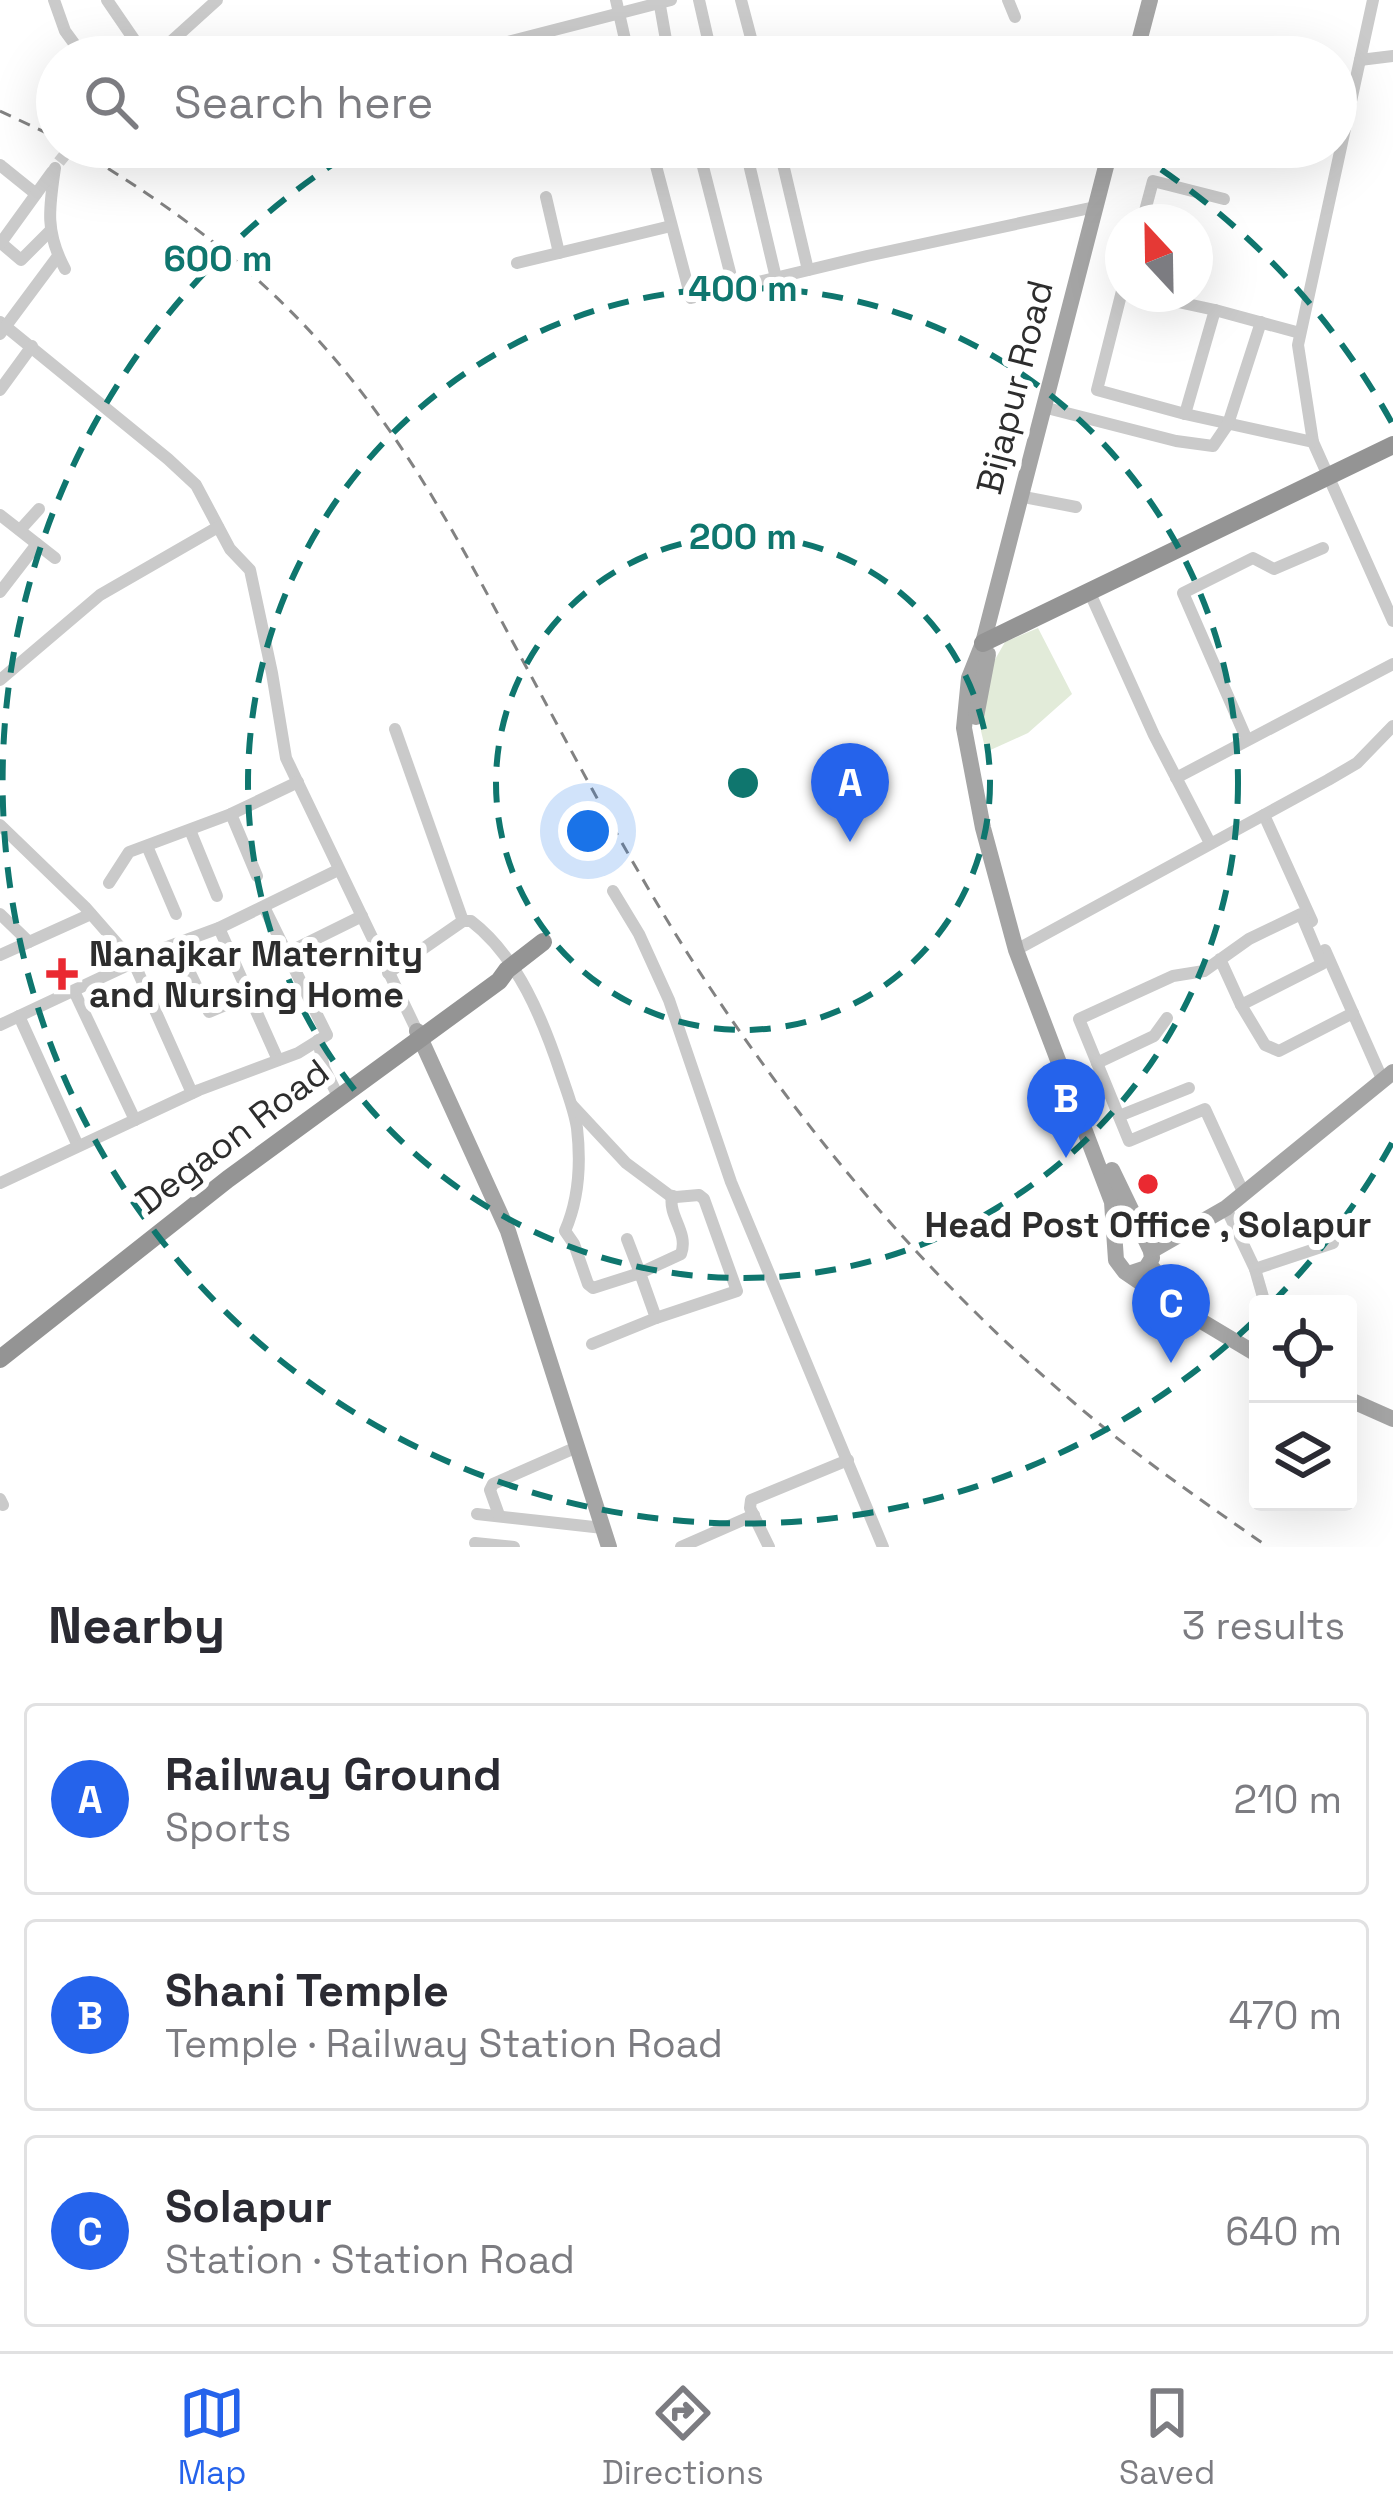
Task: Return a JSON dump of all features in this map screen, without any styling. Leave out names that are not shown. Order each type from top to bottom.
[{"type":"highway","points":[[988,640],[1393,445]]},
{"type":"highway","name":"Degaon Road","points":[[0,1346],[150,1226],[543,942]]},
{"type":"highway","name":"Degaon Road","points":[[0,1359],[337,1094]]},
{"type":"main road","points":[[1142,36],[1154,0]]},
{"type":"main road","points":[[1148,36],[1154,0]]},
{"type":"main road","name":"Bijapur Road","points":[[988,640],[1094,207],[1108,168]]},
{"type":"main road","points":[[1110,168],[1029,498],[988,640],[969,678],[966,748],[983,828],[1021,947],[1112,1202],[1115,1256],[1120,1267],[1166,1300],[1249,1346]]},
{"type":"main road","points":[[1021,947],[1148,1251],[1171,1288],[1249,1345]]},
{"type":"main road","points":[[418,1035],[508,1232],[609,1547]]},
{"type":"main road","points":[[1131,1273],[1143,1270],[1148,1251],[1226,1208],[1388,1077]]},
{"type":"main road","points":[[1117,1249],[1128,1240],[1148,1251]]},
{"type":"main road","points":[[1357,1398],[1393,1409]]},
{"type":"main road","points":[[1357,1400],[1393,1419]]},
{"type":"street","points":[[54,0],[69,36]]},
{"type":"street","points":[[107,0],[134,36]]},
{"type":"street","points":[[175,36],[217,0]]},
{"type":"street","points":[[699,0],[707,36]]},
{"type":"street","points":[[741,0],[750,36]]},
{"type":"street","points":[[1008,0],[1015,17]]},
{"type":"street","points":[[1357,74],[1373,0]]},
{"type":"street","points":[[521,36],[617,7],[663,1],[667,36]]},
{"type":"street","points":[[1360,60],[1393,56]]},
{"type":"street","points":[[0,165],[36,194]]},
{"type":"street","points":[[50,232],[21,260],[0,243],[55,168]]},
{"type":"street","points":[[56,168],[47,216],[61,263],[2,327],[32,346],[196,485],[230,549],[250,570],[286,758],[418,1035]]},
{"type":"street","points":[[656,168],[691,298],[1094,207]]},
{"type":"street","points":[[703,168],[734,288]]},
{"type":"street","points":[[750,168],[776,278]]},
{"type":"street","points":[[784,168],[808,270]]},
{"type":"street","points":[[1336,168],[1298,345],[1313,442],[1393,621]]},
{"type":"street","points":[[1147,204],[1154,181],[1224,199]]},
{"type":"street","points":[[546,197],[559,253]]},
{"type":"street","points":[[517,263],[671,226]]},
{"type":"street","points":[[1185,414],[1215,310],[1300,333]]},
{"type":"street","points":[[1117,312],[1097,390],[1313,442]]},
{"type":"street","points":[[1048,408],[1213,446],[1228,424],[1261,322]]},
{"type":"street","points":[[0,390],[32,346]]},
{"type":"street","points":[[1029,498],[1076,507]]},
{"type":"street","points":[[20,530],[39,509]]},
{"type":"street","points":[[2,519],[55,558]]},
{"type":"street","points":[[0,680],[100,595],[218,527]]},
{"type":"street","points":[[0,592],[37,544]]},
{"type":"street","points":[[1247,740],[1183,593],[1253,558],[1274,569],[1323,548]]},
{"type":"street","points":[[1089,591],[1210,843]]},
{"type":"street","points":[[1176,778],[1393,664]]},
{"type":"street","points":[[1021,947],[1357,763],[1393,726]]},
{"type":"street","points":[[395,729],[463,921]]},
{"type":"street","points":[[110,884],[129,852],[231,814],[298,782]]},
{"type":"street","points":[[231,814],[256,876]]},
{"type":"street","points":[[1264,815],[1353,1013],[1388,1077]]},
{"type":"street","points":[[0,825],[134,963],[192,1093]]},
{"type":"street","points":[[190,830],[217,896]]},
{"type":"street","points":[[147,846],[176,914]]},
{"type":"street","points":[[0,1025],[264,908],[338,870]]},
{"type":"street","points":[[613,891],[669,1000],[731,1182],[883,1547]]},
{"type":"street","points":[[0,1183],[327,1035],[264,908]]},
{"type":"street","points":[[0,914],[29,942]]},
{"type":"street","points":[[0,956],[91,914]]},
{"type":"street","points":[[1241,1005],[1322,964],[1300,914],[1249,938],[1204,971],[1173,976],[1079,1019],[1129,1142],[1205,1109],[1244,1194]]},
{"type":"street","points":[[287,953],[362,916]]},
{"type":"street","points":[[388,973],[463,921],[471,921],[539,1010],[577,1129],[578,1167],[565,1231],[593,1288],[682,1254],[684,1238],[670,1203],[672,1196]]},
{"type":"street","points":[[219,928],[278,1060]]},
{"type":"street","points":[[176,944],[209,1012],[249,995]]},
{"type":"street","points":[[1220,959],[1265,1045],[1280,1051],[1353,1013]]},
{"type":"street","points":[[74,991],[135,1120]]},
{"type":"street","points":[[19,1016],[78,1146]]},
{"type":"street","points":[[1097,1063],[1154,1036],[1167,1018]]},
{"type":"street","points":[[318,1040],[324,1068],[337,1094]]},
{"type":"street","points":[[1119,1116],[1189,1088]]},
{"type":"street","points":[[572,1105],[626,1162],[672,1196],[704,1199],[736,1292],[592,1344]]},
{"type":"street","points":[[1226,1208],[1262,1295]]},
{"type":"street","points":[[627,1239],[656,1318]]},
{"type":"street","points":[[1255,1269],[1333,1243]]},
{"type":"street","points":[[499,1515],[490,1490],[494,1484],[577,1447]]},
{"type":"street","points":[[769,1547],[750,1503],[754,1497],[848,1460]]},
{"type":"street","points":[[477,1514],[603,1528]]},
{"type":"street","points":[[681,1547],[707,1542],[754,1515]]},
{"type":"street","points":[[475,1544],[514,1547]]},
{"type":"green space","points":[[1038,628],[1072,694],[1028,733],[986,752],[982,716],[993,663],[1005,642]]},
{"type":"railway","points":[[0,111],[36,128]]},
{"type":"railway","points":[[105,168],[187,222],[258,280],[322,345],[375,410],[455,536],[618,836],[688,954],[773,1078],[867,1196],[969,1306],[1079,1407],[1268,1547]]},
{"type":"place","name":"Railway Ground","points":[[850,842]]},
{"type":"place","name":"Nanajkar Maternity and Nursing Home","points":[[62,974]]},
{"type":"place","name":"Shani Temple","points":[[1066,1158]]},
{"type":"place","name":"Head Post Office , Solapur","points":[[1148,1184]]},
{"type":"place","name":"Solapur","points":[[1171,1363]]}]
